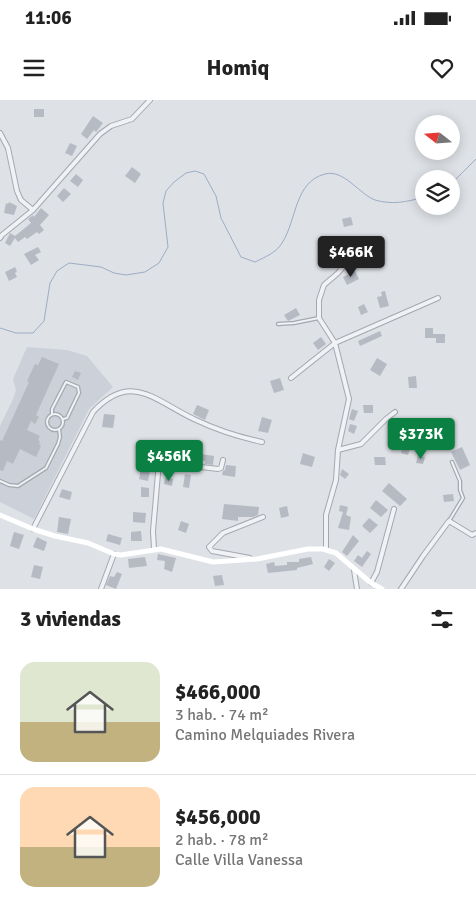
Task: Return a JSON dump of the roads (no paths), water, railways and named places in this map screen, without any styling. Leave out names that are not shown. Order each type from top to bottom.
[{"type":"main road","points":[[0,514],[33,529],[88,543],[114,554],[127,554],[154,549],[169,550],[213,562],[257,559],[308,549],[326,550],[336,554],[371,583],[382,589]]},
{"type":"street","points":[[0,238],[33,210],[100,134],[111,126],[132,119],[150,100]]},
{"type":"street","points":[[0,133],[8,148],[17,191],[21,200],[33,210]]},
{"type":"street","points":[[326,550],[326,515],[336,480],[338,450],[349,398],[335,343],[319,318],[319,300],[324,285],[338,273],[359,248]]},
{"type":"street","points":[[291,378],[335,343],[438,298]]},
{"type":"street","points":[[33,529],[93,412],[104,399],[114,394],[131,391],[148,394],[195,420],[237,437],[262,442]]},
{"type":"street","points":[[338,450],[361,444],[386,419],[396,412]]},
{"type":"street","points":[[143,460],[218,469],[221,468],[223,460]]},
{"type":"street","points":[[154,549],[153,532],[159,462]]},
{"type":"street","points":[[371,583],[377,572],[394,509]]},
{"type":"street","points":[[257,559],[212,550],[209,547],[223,533],[263,517]]},
{"type":"street","points":[[401,589],[449,521],[472,535],[476,533]]},
{"type":"street","points":[[101,589],[114,554]]},
{"type":"street","points":[[354,570],[357,589]]},
{"type":"lane","points":[[278,324],[319,318]]},
{"type":"lane","points":[[59,428],[52,429],[47,425],[48,418],[52,414],[52,409],[66,382],[78,387],[79,393],[67,418],[62,419]]},
{"type":"lane","points":[[0,480],[9,485],[18,486],[46,468],[58,444],[60,437],[59,428],[62,425],[62,419],[58,414],[52,414]]},
{"type":"lane","points":[[449,521],[463,498],[460,490],[460,481],[452,462]]},
{"type":"waterway","points":[[460,175],[476,159]]},
{"type":"waterway","points":[[0,328],[16,333],[33,333],[44,321],[50,283],[57,271],[69,263],[101,267],[114,273],[126,275],[145,272],[159,263],[168,247],[163,203],[166,191],[186,173],[195,171],[204,174],[216,196],[221,218],[241,257],[255,262],[280,246],[287,234],[302,193],[315,178],[325,174],[339,175],[369,197],[381,202],[400,202],[415,199]]}]
